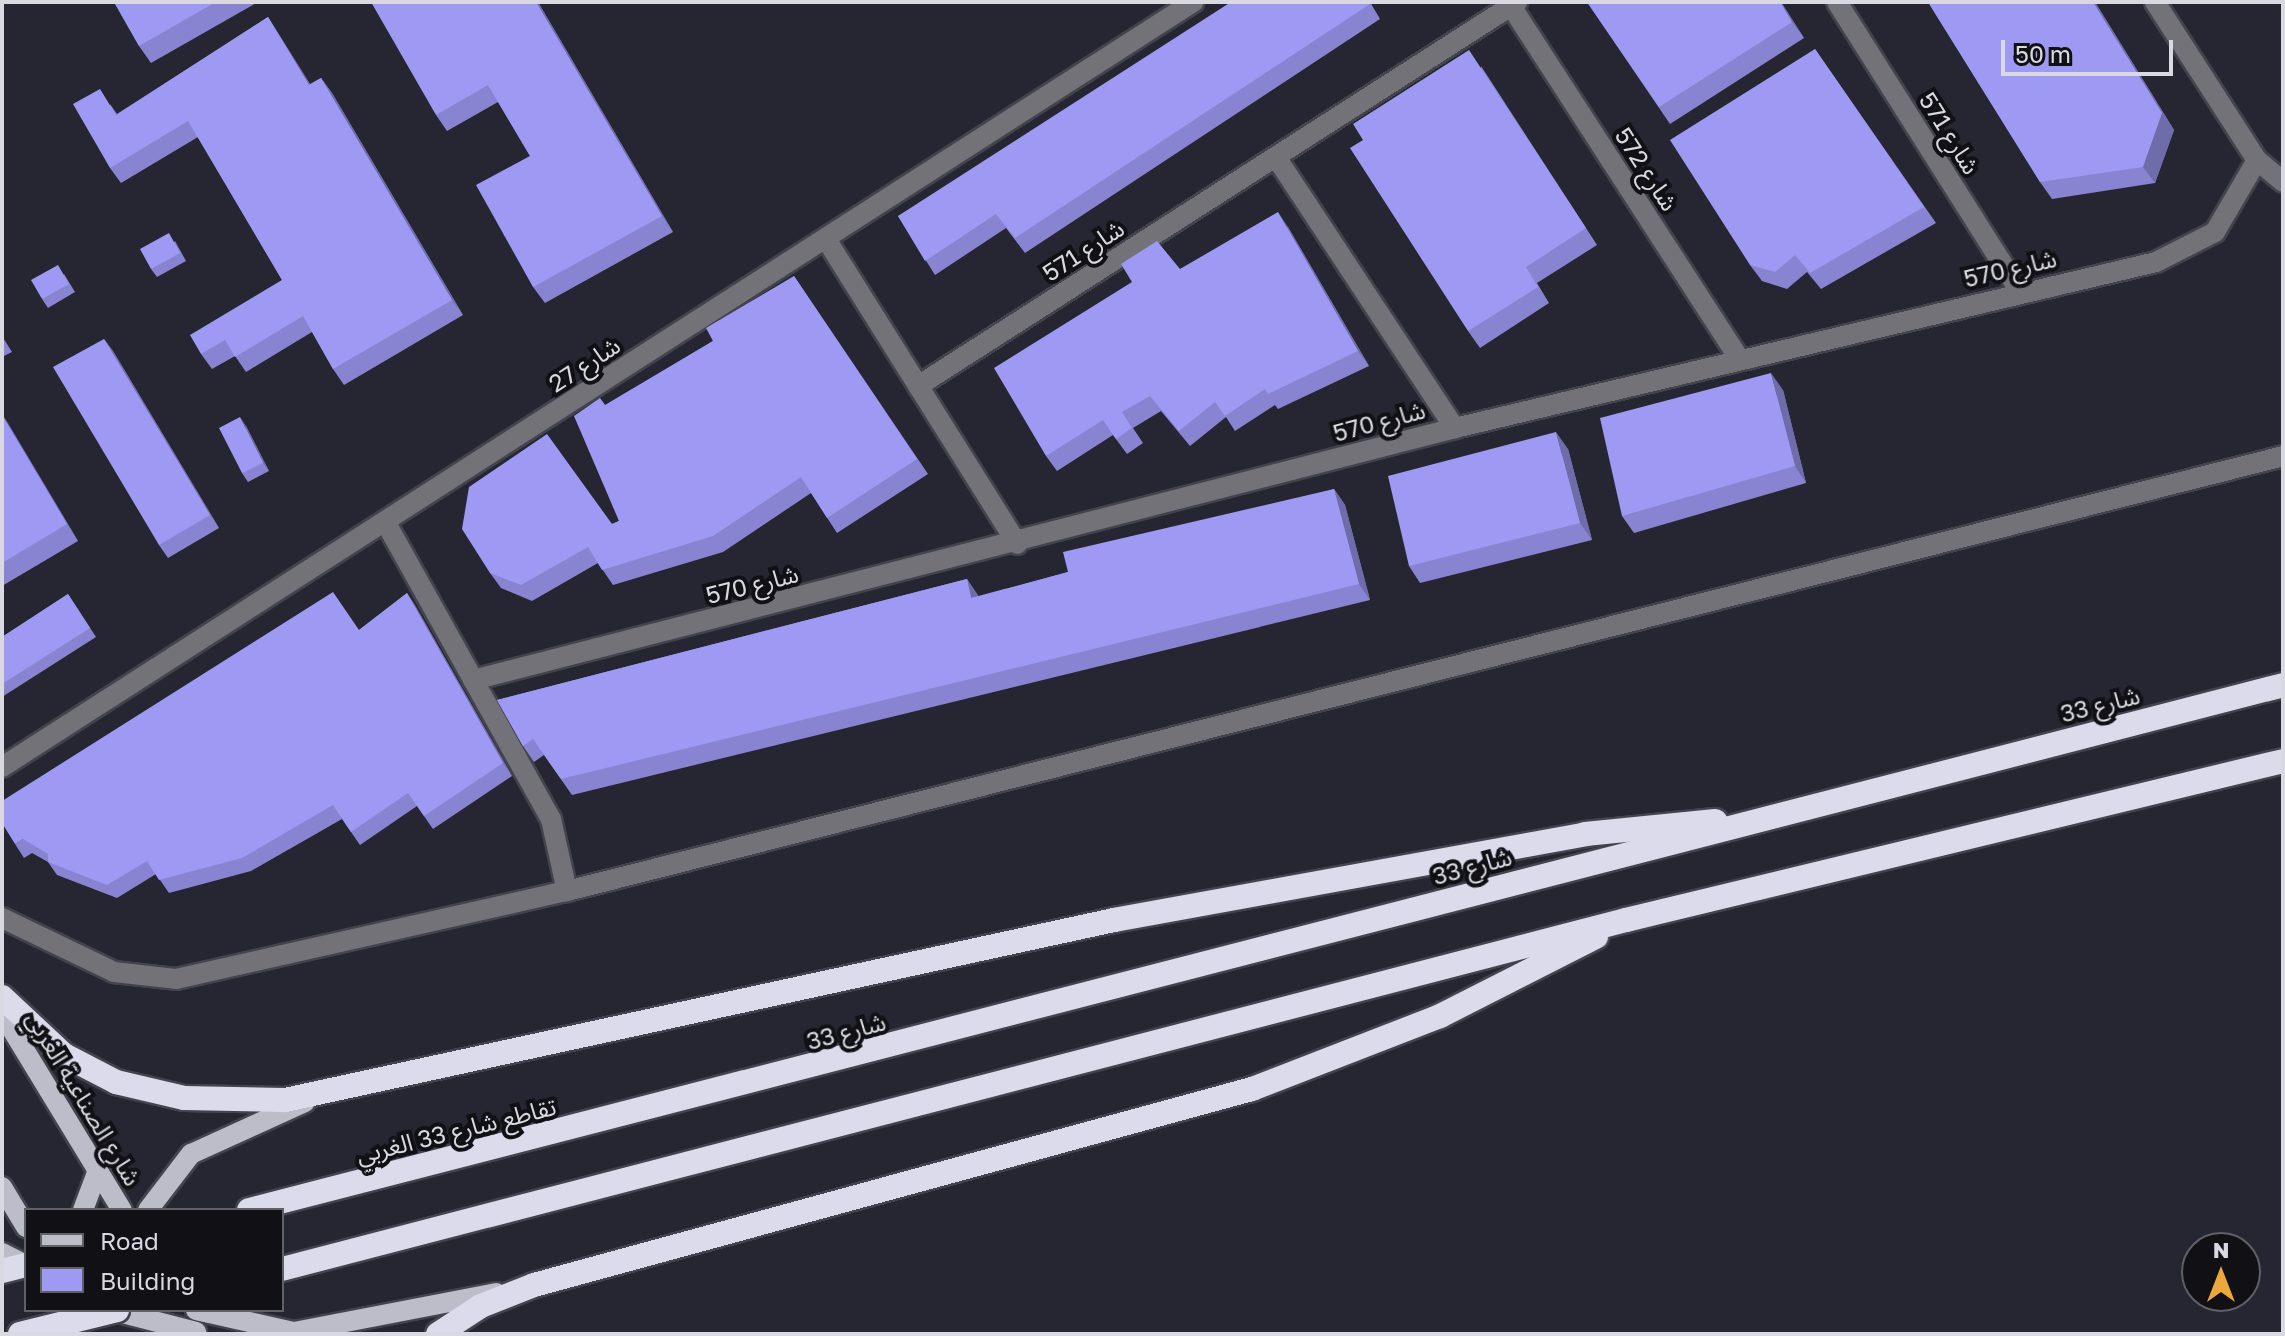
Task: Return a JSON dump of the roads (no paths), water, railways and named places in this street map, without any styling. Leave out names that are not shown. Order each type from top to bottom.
[{"type":"highway","name":"شارع 33","points":[[677,1104],[2283,685]]},
{"type":"highway","points":[[284,1269],[687,1168],[1626,920],[2283,761]]},
{"type":"highway","points":[[2,997],[64,1055],[138,1089],[247,1101],[323,1095],[1114,920],[1585,834],[1757,820]]},
{"type":"highway","points":[[438,1334],[481,1306],[534,1285],[1252,1089],[1440,1016],[1626,920]]},
{"type":"highway","name":"تقاطع شارع 33 الغربي","points":[[257,1208],[677,1104]]},
{"type":"highway","points":[[2,1271],[24,1266]]},
{"type":"highway","points":[[20,1334],[123,1317]]},
{"type":"main road","name":"شارع الصناعية الغربي","points":[[2,1013],[121,1208]]},
{"type":"main road","points":[[150,1208],[191,1154],[323,1095]]},
{"type":"main road","points":[[84,1208],[98,1170]]},
{"type":"main road","points":[[2,1187],[24,1224]]},
{"type":"main road","points":[[2,1253],[24,1264]]},
{"type":"main road","points":[[205,1312],[294,1332],[534,1285]]},
{"type":"main road","points":[[47,1334],[54,1312]]},
{"type":"main road","points":[[78,1312],[90,1334]]},
{"type":"main road","points":[[184,1312],[197,1333]]},
{"type":"main road","points":[[123,1317],[197,1333]]},
{"type":"street","name":"شارع 27","points":[[2,767],[1193,2]]},
{"type":"street","name":"شارع 571","points":[[1837,2],[2020,291]]},
{"type":"street","points":[[2155,2],[2257,160],[2283,182]]},
{"type":"street","name":"شارع 571","points":[[918,386],[1514,4]]},
{"type":"street","name":"شارع 572","points":[[1514,4],[1739,359]]},
{"type":"street","points":[[1276,157],[1455,428]]},
{"type":"street","name":"شارع 570","points":[[473,680],[1017,544],[1455,428],[2188,251],[2215,232],[2257,160]]},
{"type":"street","points":[[826,239],[1017,544]]},
{"type":"street","points":[[2,918],[114,972],[161,980],[567,891],[2283,456]]},
{"type":"street","points":[[386,523],[551,819],[567,891]]}]
